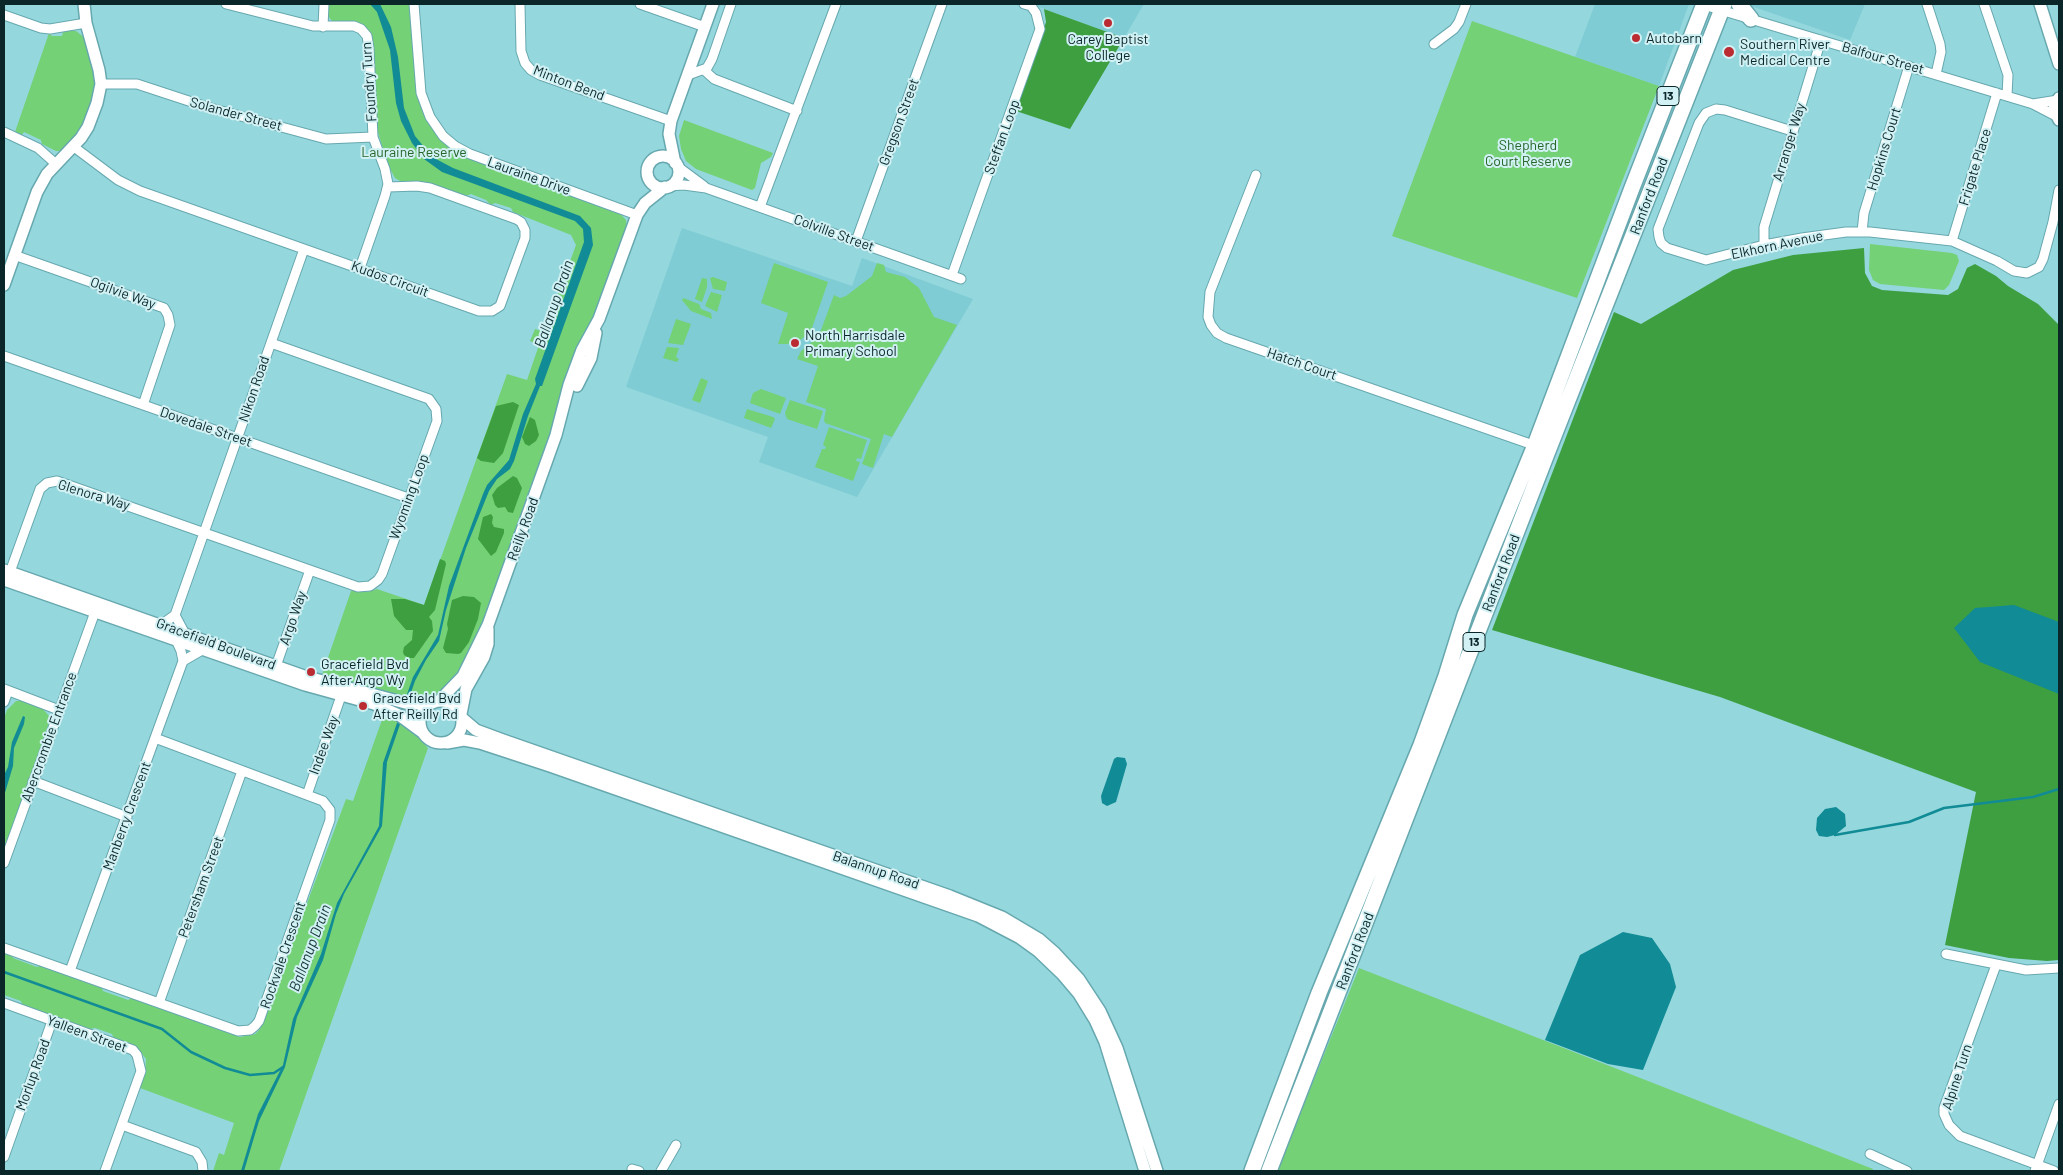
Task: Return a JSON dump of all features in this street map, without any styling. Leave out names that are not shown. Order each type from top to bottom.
[{"type":"main road","name":"Ranford Road","points":[[1269,1171],[1542,448],[1632,188],[1704,4]]},
{"type":"main road","points":[[1739,4],[1751,19]]},
{"type":"main road","name":"Ranford Road","points":[[1252,1171],[1319,993],[1421,745],[1446,676],[1465,615],[1542,448],[1723,7]]},
{"type":"street","points":[[4,285],[37,192],[56,164],[74,147],[88,127],[93,115],[100,84],[86,23],[84,4]]},
{"type":"street","name":"Foundry Turn","points":[[226,4],[295,22],[324,27],[354,26],[361,29],[366,36],[369,48],[373,138],[385,169],[388,187]]},
{"type":"street","points":[[324,4],[324,27]]},
{"type":"street","name":"Lauraine Drive","points":[[414,4],[419,87],[427,112],[444,136],[455,146],[470,154],[636,215]]},
{"type":"street","name":"Minton Bend","points":[[520,4],[521,51],[525,63],[531,70],[671,121]]},
{"type":"street","points":[[640,4],[705,27]]},
{"type":"street","points":[[669,134],[648,166],[648,177],[653,184],[666,187],[676,180],[678,175],[669,134],[671,121],[713,4]]},
{"type":"street","points":[[688,75],[704,70],[712,59],[731,4]]},
{"type":"street","points":[[760,207],[836,4]]},
{"type":"street","name":"Gregson Street","points":[[856,241],[942,4]]},
{"type":"street","name":"Steffan Loop","points":[[957,277],[1040,29],[1036,13],[1031,6],[1024,4]]},
{"type":"street","points":[[1434,44],[1454,29],[1466,4]]},
{"type":"street","name":"Balfour Street","points":[[1704,4],[1723,7],[1751,19],[2033,104],[2058,118]]},
{"type":"street","points":[[1927,4],[1940,44],[1941,52],[1936,74]]},
{"type":"street","points":[[1984,4],[2008,75],[2007,96]]},
{"type":"street","points":[[2040,4],[2058,47]]},
{"type":"street","points":[[2046,4],[2058,47],[2059,64]]},
{"type":"street","points":[[4,15],[41,28],[50,29],[86,23]]},
{"type":"street","name":"Arranger Way","points":[[1764,245],[1764,227],[1821,40]]},
{"type":"street","name":"Hopkins Court","points":[[1862,232],[1864,213],[1909,66]]},
{"type":"street","points":[[704,70],[714,79],[797,111]]},
{"type":"street","name":"Solander Street","points":[[100,84],[137,84],[207,107],[326,139],[373,138]]},
{"type":"street","name":"Frigate Place","points":[[1952,241],[1997,93]]},
{"type":"street","name":"Balfour Street","points":[[2033,104],[2058,99]]},
{"type":"street","name":"Balfour Street","points":[[2058,99],[2054,107],[2058,118]]},
{"type":"street","name":"Elkhorn Avenue","points":[[1792,131],[1725,110],[1716,109],[1706,113],[1699,122],[1658,229],[1658,237],[1667,248],[1706,260],[1764,245],[1818,235],[1862,232],[1952,241],[2021,273],[2034,271],[2039,267],[2043,259],[2054,222],[2059,190]]},
{"type":"street","points":[[4,132],[38,148],[56,164]]},
{"type":"street","name":"Kudos Circuit","points":[[74,147],[126,185],[479,311],[492,312],[500,306],[525,238],[524,226],[516,219],[430,188],[417,186],[388,187]]},
{"type":"street","points":[[654,159],[665,156],[676,164]]},
{"type":"street","name":"Colville Street","points":[[676,164],[706,188]]},
{"type":"street","name":"Hatch Court","points":[[1256,175],[1210,292],[1208,317],[1217,333],[1226,338],[1542,448]]},
{"type":"street","name":"Reilly Road","points":[[644,203],[648,177]]},
{"type":"street","name":"Colville Street","points":[[666,187],[684,185],[706,188],[957,277]]},
{"type":"street","points":[[360,268],[388,187]]},
{"type":"street","name":"Reilly Road","points":[[436,702],[463,676],[488,625],[557,432],[565,418],[581,374],[590,358],[598,319],[636,215],[644,203],[666,187]]},
{"type":"street","name":"Nikon Road","points":[[175,614],[304,249]]},
{"type":"street","name":"Ogilvie Way","points":[[14,255],[164,308],[170,325],[143,405]]},
{"type":"street","name":"Wyoming Loop","points":[[205,532],[358,587],[367,587],[375,583],[382,574],[437,421],[438,415],[434,404],[429,399],[271,343]]},
{"type":"street","name":"Dovedale Street","points":[[4,356],[408,498]]},
{"type":"street","name":"Glenora Way","points":[[6,574],[35,500],[42,486],[50,482],[59,482],[205,532]]},
{"type":"street","name":"Argo Way","points":[[276,666],[310,570]]},
{"type":"street","name":"Gracefield Boulevard","points":[[6,574],[95,612],[276,666],[408,704],[436,702]]},
{"type":"street","name":"Gracefield Boulevard","points":[[6,574],[161,625],[202,650],[305,685],[374,704],[394,712],[422,732]]},
{"type":"street","name":"Abercrombie Entrance","points":[[4,863],[95,612]]},
{"type":"street","points":[[161,625],[175,614],[183,661],[202,650]]},
{"type":"street","name":"Reilly Road","points":[[461,716],[466,689],[484,657],[488,644],[488,625]]},
{"type":"street","name":"Manberry Crescent","points":[[70,972],[183,661]]},
{"type":"street","points":[[4,702],[6,690],[59,710]]},
{"type":"street","name":"Indee Way","points":[[307,795],[341,696]]},
{"type":"street","points":[[436,702],[451,704],[461,716],[461,731],[457,737],[447,743],[433,742],[422,732],[421,715],[424,710],[436,702]]},
{"type":"street","name":"Balannup Road","points":[[461,716],[476,730],[930,894],[1008,930],[1038,951],[1068,981],[1087,1006],[1105,1042],[1145,1171]]},
{"type":"street","name":"Rockvale Crescent","points":[[4,948],[238,1031],[250,1030],[259,1020],[331,817],[330,809],[325,802],[155,738]]},
{"type":"street","name":"Balannup Road","points":[[447,743],[470,741],[508,752],[1002,917],[1039,939],[1055,953],[1100,1010],[1112,1036],[1157,1171]]},
{"type":"street","name":"Petersham Street","points":[[159,1003],[242,771]]},
{"type":"street","points":[[33,781],[127,817]]},
{"type":"street","points":[[1946,954],[2026,970],[2059,968]]},
{"type":"street","name":"Alpine Turn","points":[[1996,965],[1944,1108],[1944,1114],[1949,1125],[1960,1136],[2036,1168]]},
{"type":"street","name":"Yalleen Street","points":[[4,1003],[133,1050],[137,1055],[141,1071],[105,1171]]},
{"type":"street","name":"Morlup Road","points":[[4,1157],[52,1021]]},
{"type":"street","points":[[2054,1171],[2036,1168],[2059,1104]]},
{"type":"street","points":[[122,1125],[196,1152],[202,1162],[203,1171]]},
{"type":"street","points":[[661,1171],[676,1145]]},
{"type":"street","points":[[1870,1154],[1890,1167],[1907,1171]]},
{"type":"shaded area","points":[[370,4],[380,4],[391,27],[398,57],[404,108],[415,136],[429,153],[453,168],[580,216],[591,228],[593,245],[542,386],[540,386],[528,416],[514,461],[510,469],[497,479],[489,491],[466,548],[446,610],[439,641],[415,681],[387,762],[382,826],[344,894],[336,914],[323,960],[297,1017],[285,1067],[259,1121],[244,1171],[241,1171],[258,1114],[283,1065],[293,1019],[321,954],[337,903],[379,826],[383,763],[413,677],[438,635],[449,586],[483,494],[487,485],[509,460],[523,414],[536,384],[535,379],[584,242],[583,229],[575,221],[442,172],[424,159],[412,143],[401,121],[396,103],[390,50],[377,12]]},
{"type":"shaded area","name":"Carey Baptist College","points":[[1031,4],[1144,4],[1124,38]]},
{"type":"shaded area","points":[[1595,4],[1689,4],[1659,86],[1575,57]]},
{"type":"shaded area","points":[[1749,4],[1865,4],[1850,40]]},
{"type":"shaded area","name":"North Harrisdale Primary School","points":[[682,228],[852,286],[862,258],[973,299],[857,497],[759,462],[768,437],[626,387]]},
{"type":"shaded area","points":[[2014,605],[2059,622],[2059,694],[1980,662],[1954,628],[1975,608]]},
{"type":"shaded area","points":[[23,716],[25,717],[24,724],[14,748],[13,766],[4,796],[4,775],[8,767],[12,742]]},
{"type":"shaded area","points":[[1117,757],[1125,758],[1127,764],[1116,802],[1107,806],[1102,803],[1101,796],[1114,759]]},
{"type":"shaded area","points":[[1836,807],[1845,814],[1846,826],[1835,835],[1819,836],[1816,830],[1817,818],[1825,809]]},
{"type":"shaded area","points":[[1623,932],[1652,938],[1670,964],[1676,987],[1643,1070],[1608,1064],[1545,1040],[1580,955]]},
{"type":"green space","name":"Lauraine Reserve","points":[[328,4],[410,4],[417,94],[424,114],[437,133],[464,156],[617,210],[626,220],[627,228],[481,631],[463,669],[437,696],[420,701],[395,697],[322,675],[351,591],[354,589],[367,592],[377,589],[424,605],[507,374],[527,380],[539,345],[530,341],[535,329],[544,332],[576,245],[571,235],[513,212],[511,208],[495,203],[491,205],[486,200],[471,194],[466,196],[425,182],[400,181],[395,178],[388,165],[377,129],[371,34],[368,29],[358,23],[332,21],[328,16]]},
{"type":"green space","points":[[1044,9],[1124,38],[1070,129],[1016,111],[1046,22]]},
{"type":"green space","name":"Shepherd Court Reserve","points":[[1472,21],[1659,86],[1577,298],[1392,236]]},
{"type":"green space","points":[[76,31],[85,38],[94,71],[95,90],[89,113],[76,137],[62,151],[56,151],[42,144],[41,140],[24,132],[22,135],[15,132],[49,33],[52,36],[62,36],[63,32]]},
{"type":"green space","points":[[684,120],[773,153],[771,157],[761,163],[755,188],[752,190],[696,169],[686,161],[681,149],[679,136]]},
{"type":"green space","points":[[1870,244],[1952,253],[1957,255],[1959,261],[1949,285],[1944,290],[1880,284],[1873,280],[1869,270]]},
{"type":"green space","points":[[1864,248],[1865,273],[1872,286],[1882,290],[1948,295],[1958,289],[1967,268],[1975,264],[2038,304],[2059,325],[2059,960],[2009,958],[1945,945],[1976,792],[1720,697],[1492,630],[1614,312],[1641,324],[1733,270],[1793,255]]},
{"type":"green space","points":[[774,263],[828,282],[812,328],[802,339],[788,344],[778,344],[788,313],[761,303]]},
{"type":"green space","points":[[877,263],[884,265],[886,272],[905,277],[919,288],[934,317],[957,325],[892,437],[884,434],[873,468],[862,464],[871,439],[825,423],[826,409],[806,402],[818,366],[797,359],[801,351],[813,341],[821,330],[834,295],[840,298],[846,296],[872,276]]},
{"type":"green space","points":[[713,277],[727,282],[725,291],[713,289],[710,278]]},
{"type":"green space","points":[[702,278],[707,279],[707,287],[702,302],[695,299]]},
{"type":"green space","points":[[711,292],[722,295],[717,312],[705,306]]},
{"type":"green space","points":[[683,298],[699,304],[701,309],[711,313],[712,319],[691,311],[682,300]]},
{"type":"green space","points":[[676,319],[691,324],[683,345],[668,343]]},
{"type":"green space","points":[[667,347],[679,348],[676,357],[679,359],[677,362],[663,358]]},
{"type":"green space","points":[[701,378],[708,381],[700,403],[692,400]]},
{"type":"green space","points":[[761,389],[786,398],[780,414],[750,403],[753,393]]},
{"type":"green space","points":[[790,400],[823,411],[817,429],[787,419],[785,413]]},
{"type":"green space","points":[[513,402],[519,405],[503,453],[494,463],[481,461],[477,458],[496,406]]},
{"type":"green space","points":[[747,409],[773,417],[775,419],[771,428],[744,418]]},
{"type":"green space","points":[[530,417],[535,420],[539,435],[536,441],[529,446],[525,444],[522,437]]},
{"type":"green space","points":[[829,427],[867,440],[861,459],[857,458],[856,461],[860,462],[853,481],[815,467],[822,449],[826,447],[823,445]]},
{"type":"green space","points":[[513,476],[517,478],[522,488],[513,513],[508,512],[505,507],[498,508],[492,495],[497,488]]},
{"type":"green space","points":[[491,514],[494,527],[504,529],[504,533],[496,552],[491,556],[478,539],[483,517]]},
{"type":"green space","points":[[440,559],[445,561],[446,564],[435,610],[429,617],[432,621],[433,631],[414,658],[409,658],[403,652],[404,647],[412,640],[413,630],[406,630],[394,616],[391,599],[405,599],[424,605]]},
{"type":"green space","points":[[463,596],[474,597],[481,603],[478,619],[469,642],[461,653],[446,653],[443,648],[452,600]]},
{"type":"green space","points":[[16,701],[22,701],[42,708],[49,716],[49,723],[6,845],[4,846],[4,718],[7,710]]},
{"type":"green space","points":[[383,717],[401,722],[410,728],[428,748],[279,1171],[213,1171],[219,1153],[224,1155],[234,1123],[140,1088],[145,1073],[146,1059],[136,1046],[114,1039],[112,1034],[95,1028],[90,1029],[22,1005],[21,1001],[4,995],[4,951],[11,953],[13,958],[37,967],[42,965],[101,986],[103,991],[128,1000],[132,998],[240,1037],[255,1034],[260,1029],[346,799],[353,801]]},
{"type":"green space","points":[[1359,968],[1873,1169],[1872,1171],[1277,1171]]},
{"type":"waterway","points":[[1835,835],[1909,822],[1944,808],[2033,797],[2059,789]]},
{"type":"waterway","points":[[4,972],[162,1029],[191,1052],[225,1068],[250,1075],[274,1073],[283,1067]]},
{"type":"place","name":"Carey Baptist College","points":[[1108,23]]},
{"type":"place","name":"Autobarn","points":[[1636,38]]},
{"type":"place","name":"Southern River Medical Centre","points":[[1729,52]]},
{"type":"place","name":"North Harrisdale Primary School","points":[[795,343]]},
{"type":"place","name":"Gracefield Bvd After Argo Wy","points":[[311,672]]},
{"type":"place","name":"Gracefield Bvd After Reilly Rd","points":[[363,706]]},
{"type":"water label","name":"Ballanup Drain","points":[[554,304]]},
{"type":"water label","name":"Ballanup Drain","points":[[310,948]]}]
